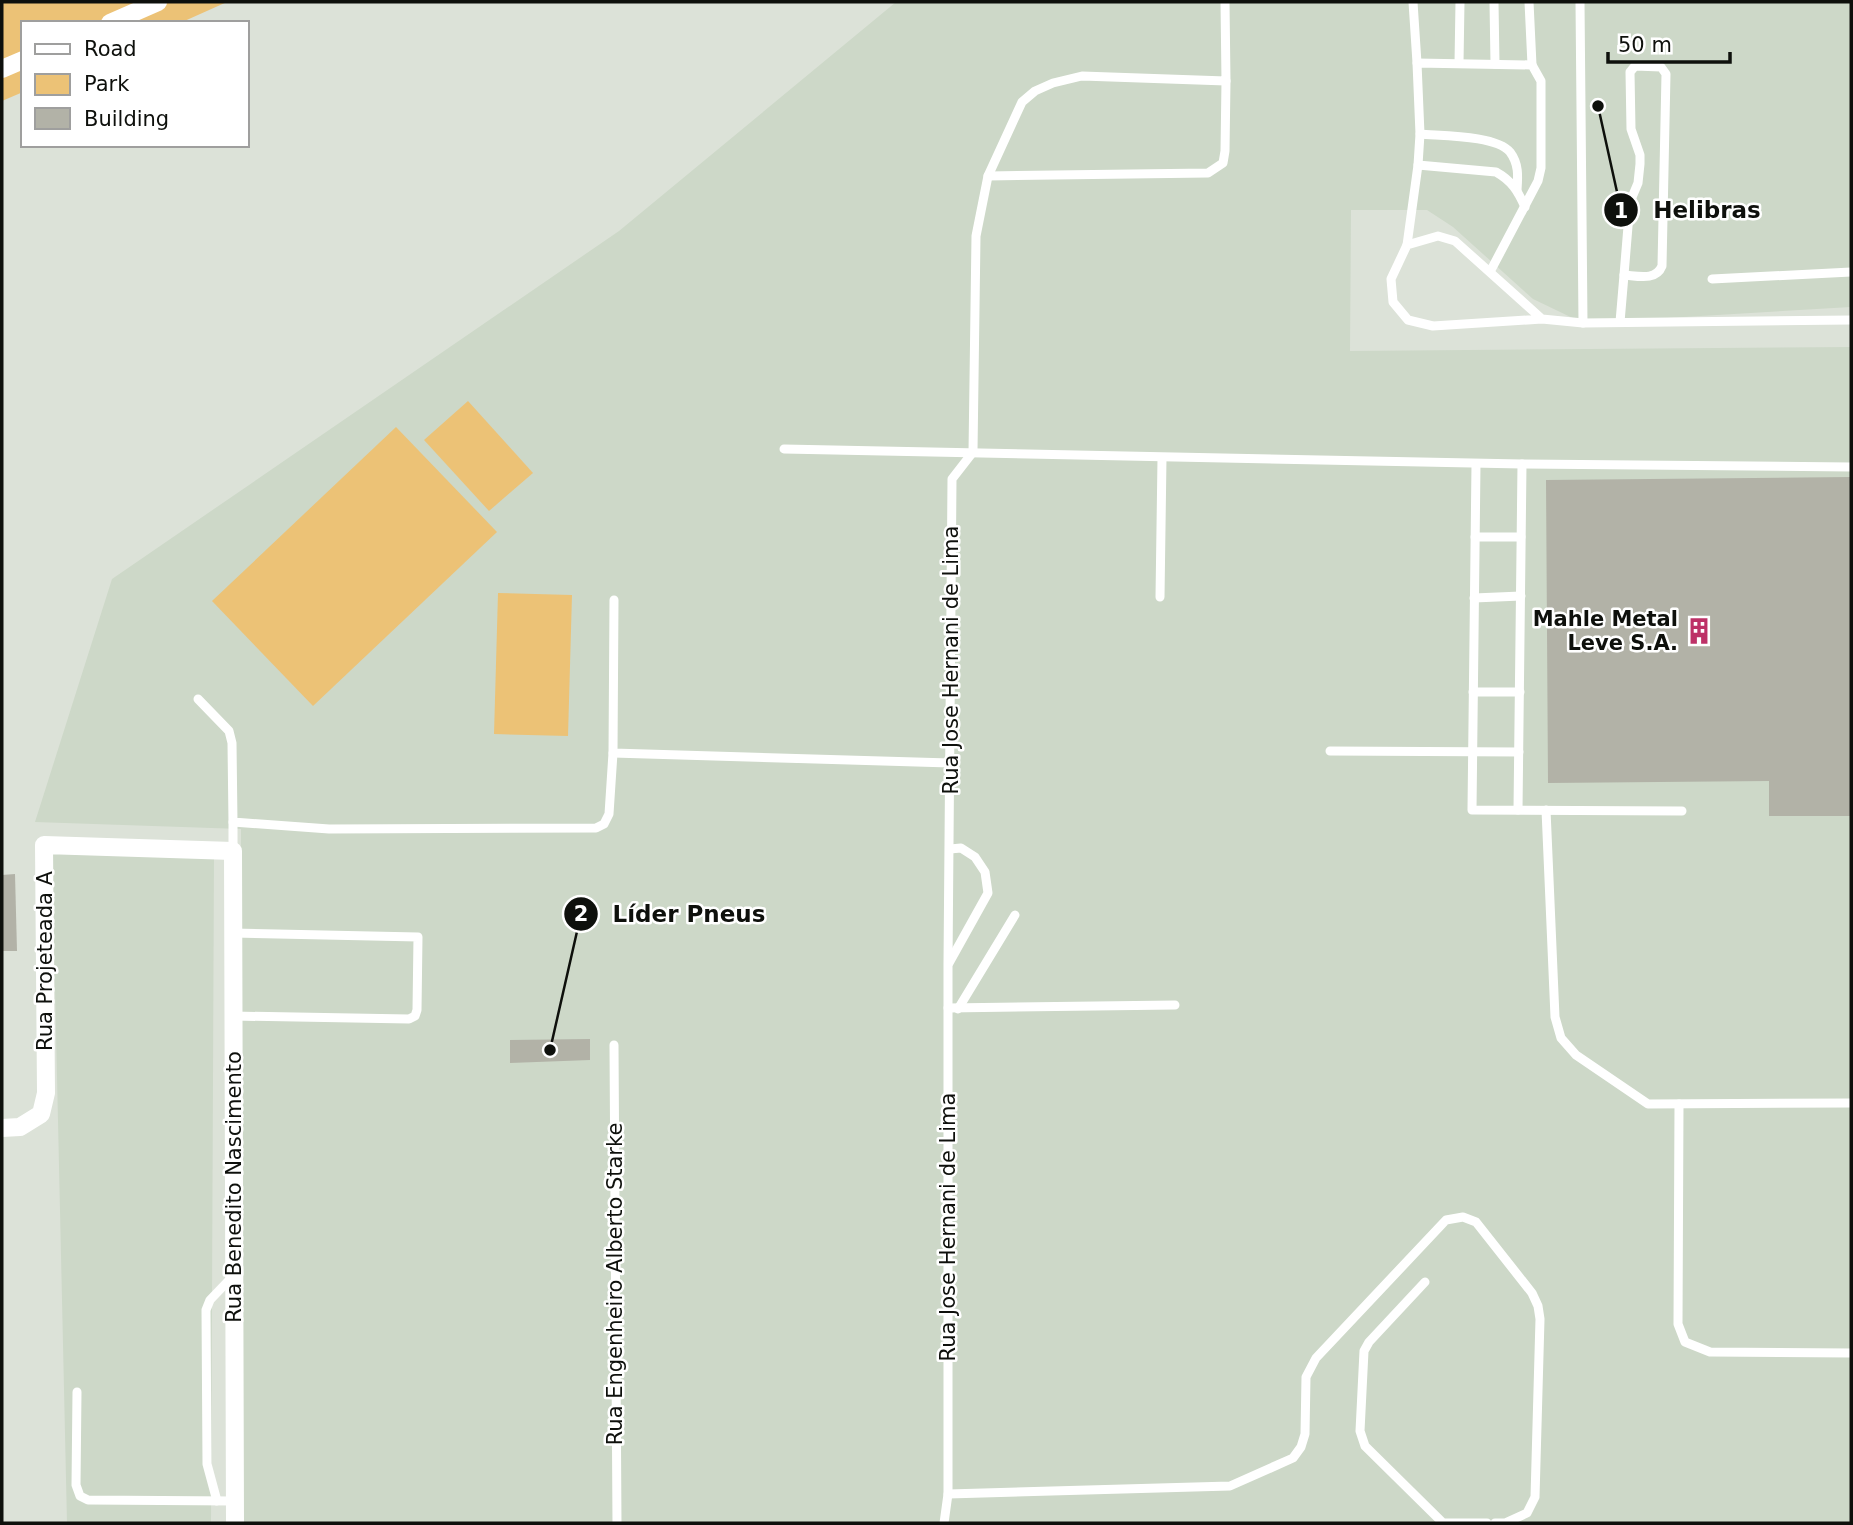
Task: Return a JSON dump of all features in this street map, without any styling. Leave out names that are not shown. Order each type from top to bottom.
[{"type":"street","points":[[115,21],[158,2]]},
{"type":"street","points":[[2,69],[21,61]]},
{"type":"street","name":"Rua Projeteada A","points":[[2,1128],[20,1127],[41,1114],[46,1093],[44,845],[233,851]]},
{"type":"street","name":"Rua Benedito Nascimento","points":[[233,851],[234,1275],[225,1501],[235,1523]]},
{"type":"lane","points":[[988,176],[1208,173],[1223,163],[1225,2]]},
{"type":"lane","points":[[1413,2],[1420,134],[1418,164],[1407,245],[1391,279],[1393,302],[1408,320],[1433,326],[1542,319],[1583,323],[1851,320]]},
{"type":"lane","points":[[1459,63],[1460,2]]},
{"type":"lane","points":[[1494,2],[1495,64]]},
{"type":"lane","points":[[1490,270],[1538,181],[1541,168],[1541,81],[1532,65],[1529,2]]},
{"type":"lane","points":[[1580,2],[1583,323]]},
{"type":"lane","points":[[1417,63],[1532,65]]},
{"type":"lane","points":[[1620,322],[1630,202],[1638,183],[1640,164],[1640,155],[1631,129],[1630,72],[1634,66],[1661,67],[1666,74],[1662,266],[1660,273],[1653,276],[1624,275]]},
{"type":"lane","points":[[974,452],[976,236],[988,176],[1023,102],[1035,91],[1053,83],[1082,76],[1226,81]]},
{"type":"lane","points":[[1420,134],[1495,142],[1509,150],[1516,163],[1517,190]]},
{"type":"lane","points":[[1418,164],[1496,172],[1507,178],[1517,190],[1525,207]]},
{"type":"lane","points":[[1407,245],[1438,236],[1455,241],[1542,319]]},
{"type":"lane","points":[[1712,279],[1851,272]]},
{"type":"lane","points":[[784,449],[1476,464],[1851,467]]},
{"type":"lane","name":"Rua Jose Hernani de Lima","points":[[944,1523],[948,1494],[953,1009],[948,964],[952,479],[974,452]]},
{"type":"lane","points":[[1160,597],[1162,458]]},
{"type":"lane","points":[[1476,464],[1472,810],[1682,811]]},
{"type":"lane","points":[[1518,810],[1522,464]]},
{"type":"lane","points":[[1475,537],[1521,537]]},
{"type":"lane","points":[[1474,597],[1521,596]]},
{"type":"lane","points":[[233,822],[329,829],[596,828],[604,824],[609,814],[613,753],[614,600]]},
{"type":"lane","points":[[1473,692],[1520,692]]},
{"type":"lane","points":[[198,699],[229,732],[232,743],[233,851]]},
{"type":"lane","points":[[1330,751],[1519,752]]},
{"type":"lane","points":[[613,753],[950,763]]},
{"type":"lane","points":[[1546,810],[1555,1017],[1561,1038],[1576,1055],[1648,1104],[1851,1103]]},
{"type":"lane","points":[[948,964],[988,893],[985,872],[975,857],[961,848],[950,849]]},
{"type":"lane","points":[[953,1009],[1015,915]]},
{"type":"lane","points":[[233,933],[418,937],[417,1010],[415,1016],[409,1019],[233,1016]]},
{"type":"lane","points":[[953,1009],[1175,1004]]},
{"type":"lane","name":"Rua Engenheiro Alberto Starke","points":[[614,1045],[617,1523]]},
{"type":"lane","points":[[1679,1104],[1678,1324],[1685,1342],[1710,1352],[1851,1353]]},
{"type":"lane","points":[[948,1494],[1230,1486],[1293,1458],[1301,1447],[1305,1434],[1306,1377],[1316,1358],[1447,1220],[1463,1217],[1476,1222],[1532,1293],[1540,1319],[1535,1497],[1527,1513],[1506,1523],[1495,1523]]},
{"type":"lane","points":[[77,1392],[76,1486],[80,1496],[88,1500],[225,1501],[207,1464],[206,1310],[209,1300],[234,1275]]},
{"type":"lane","points":[[1425,1282],[1369,1342],[1364,1352],[1360,1431],[1365,1446],[1443,1523],[1487,1523]]},
{"type":"shaded area","points":[[896,2],[1851,2],[1851,307],[1583,323],[1533,299],[1453,227],[1427,210],[1351,210],[1350,351],[1851,347],[1851,1523],[240,1523],[241,829],[35,822],[112,579],[619,231]]},
{"type":"shaded area","points":[[52,853],[214,858],[211,1523],[67,1523]]},
{"type":"green space","points":[[2,2],[227,2],[184,21],[21,21],[21,93],[2,101]]},
{"type":"green space","points":[[468,401],[533,473],[489,511],[424,440]]},
{"type":"green space","points":[[396,427],[497,532],[313,706],[212,601]]},
{"type":"green space","points":[[498,593],[572,595],[568,736],[494,734]]},
{"type":"building","name":"Mahle Metal Leve S.A.","points":[[1851,477],[1851,816],[1769,816],[1769,781],[1548,783],[1546,480]]},
{"type":"building","points":[[15,874],[17,951],[2,951],[2,875]]},
{"type":"building","points":[[590,1039],[590,1060],[510,1063],[510,1040]]},
{"type":"place","name":"Helibras","points":[[1598,106]]},
{"type":"place","name":"Mahle Metal Leve S.A.","points":[[1699,631]]},
{"type":"place","name":"Líder Pneus","points":[[550,1050]]}]
